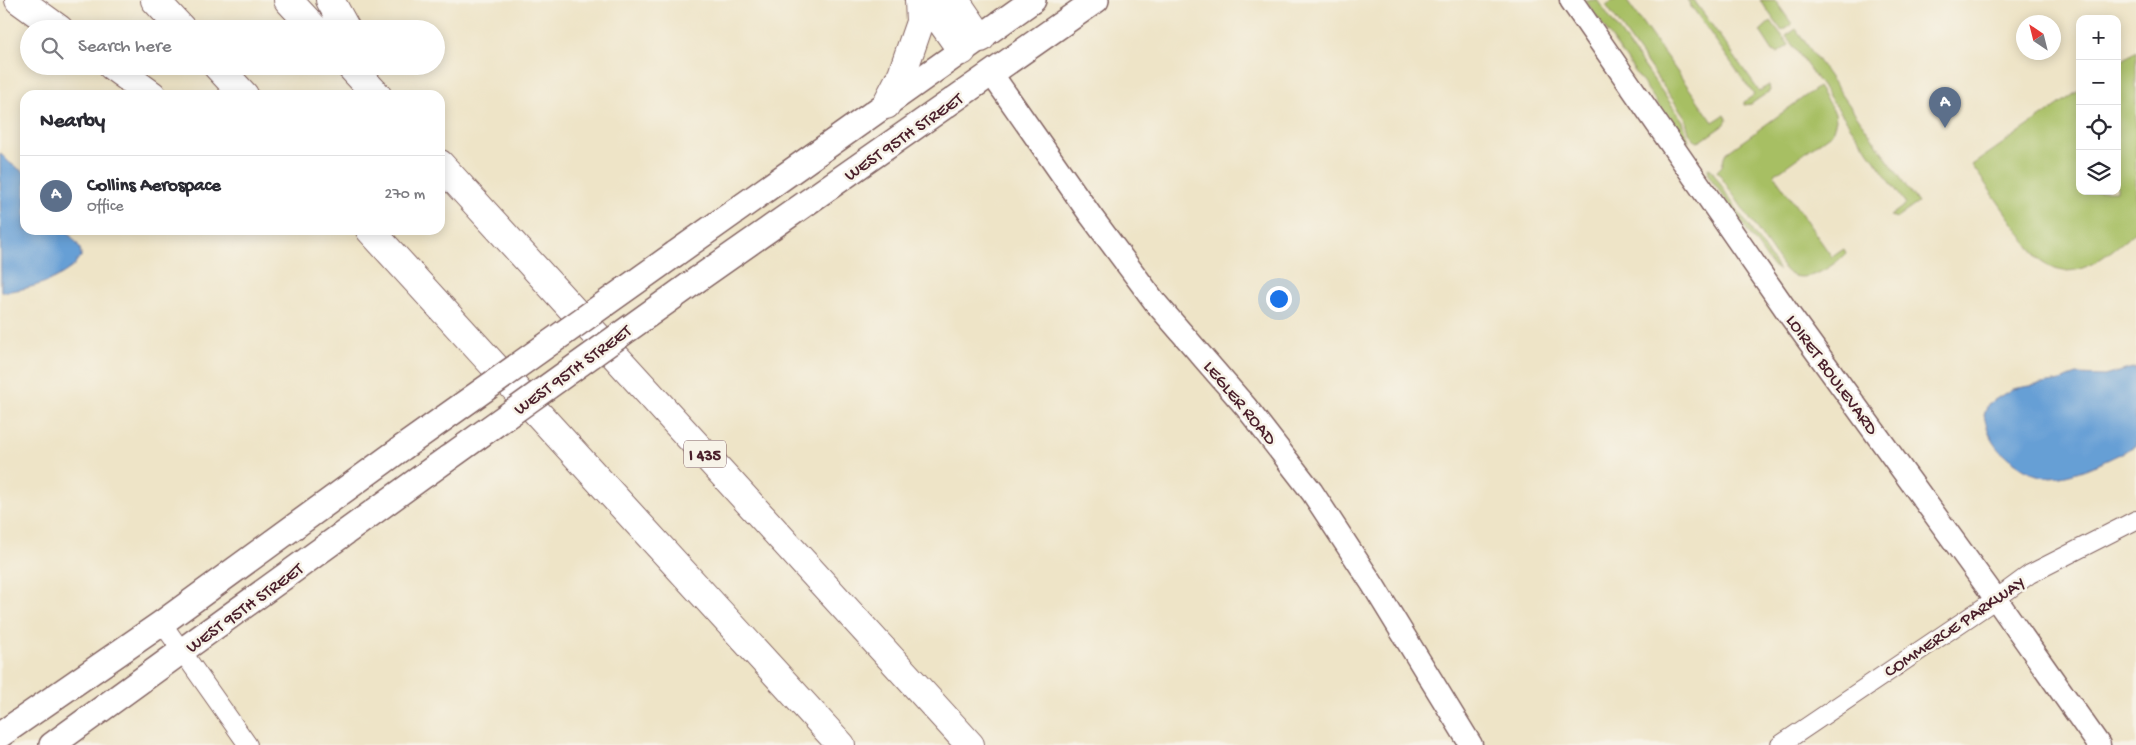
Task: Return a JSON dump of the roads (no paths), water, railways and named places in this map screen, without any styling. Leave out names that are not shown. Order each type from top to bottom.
[{"type":"highway","points":[[19,0],[47,20]]},
{"type":"highway","points":[[155,0],[174,20]]},
{"type":"highway","points":[[288,0],[307,20]]},
{"type":"highway","points":[[330,0],[341,20]]},
{"type":"highway","points":[[886,105],[902,74],[920,22],[918,0]]},
{"type":"highway","points":[[926,0],[972,45]]},
{"type":"highway","points":[[955,0],[972,45]]},
{"type":"highway","points":[[124,75],[145,90]]},
{"type":"highway","points":[[225,75],[239,90]]},
{"type":"highway","points":[[358,75],[372,90]]},
{"type":"highway","points":[[372,75],[381,90]]},
{"type":"highway","name":"I 435","points":[[445,169],[970,745]]},
{"type":"highway","points":[[377,238],[841,745]]},
{"type":"main road","name":"WEST 95TH STREET","points":[[0,735],[162,623],[402,448],[1033,0]]},
{"type":"main road","name":"WEST 95TH STREET","points":[[52,745],[698,279],[1096,0]]},
{"type":"main road","points":[[972,45],[991,73]]},
{"type":"street","name":"LOIRET BOULEVARD","points":[[1570,0],[1789,314],[1996,599],[2099,745]]},
{"type":"street","name":"LEGLER ROAD","points":[[991,73],[1091,216],[1155,302],[1246,407],[1312,492],[1373,585],[1471,745]]},
{"type":"street","name":"COMMERCE PARKWAY","points":[[1780,745],[2030,574],[2136,520]]},
{"type":"street","points":[[162,623],[248,745]]},
{"type":"water","points":[[0,153],[20,170],[20,235],[70,235],[79,246],[81,253],[81,257],[71,268],[47,282],[20,290],[1,292]]},
{"type":"water","points":[[2136,367],[2136,446],[2086,469],[2072,474],[2045,477],[2031,473],[2002,453],[1988,430],[1984,415],[1988,404],[2012,389],[2060,381],[2077,375],[2104,376]]},
{"type":"place","name":"Collins Aerospace","points":[[1945,128]]}]
